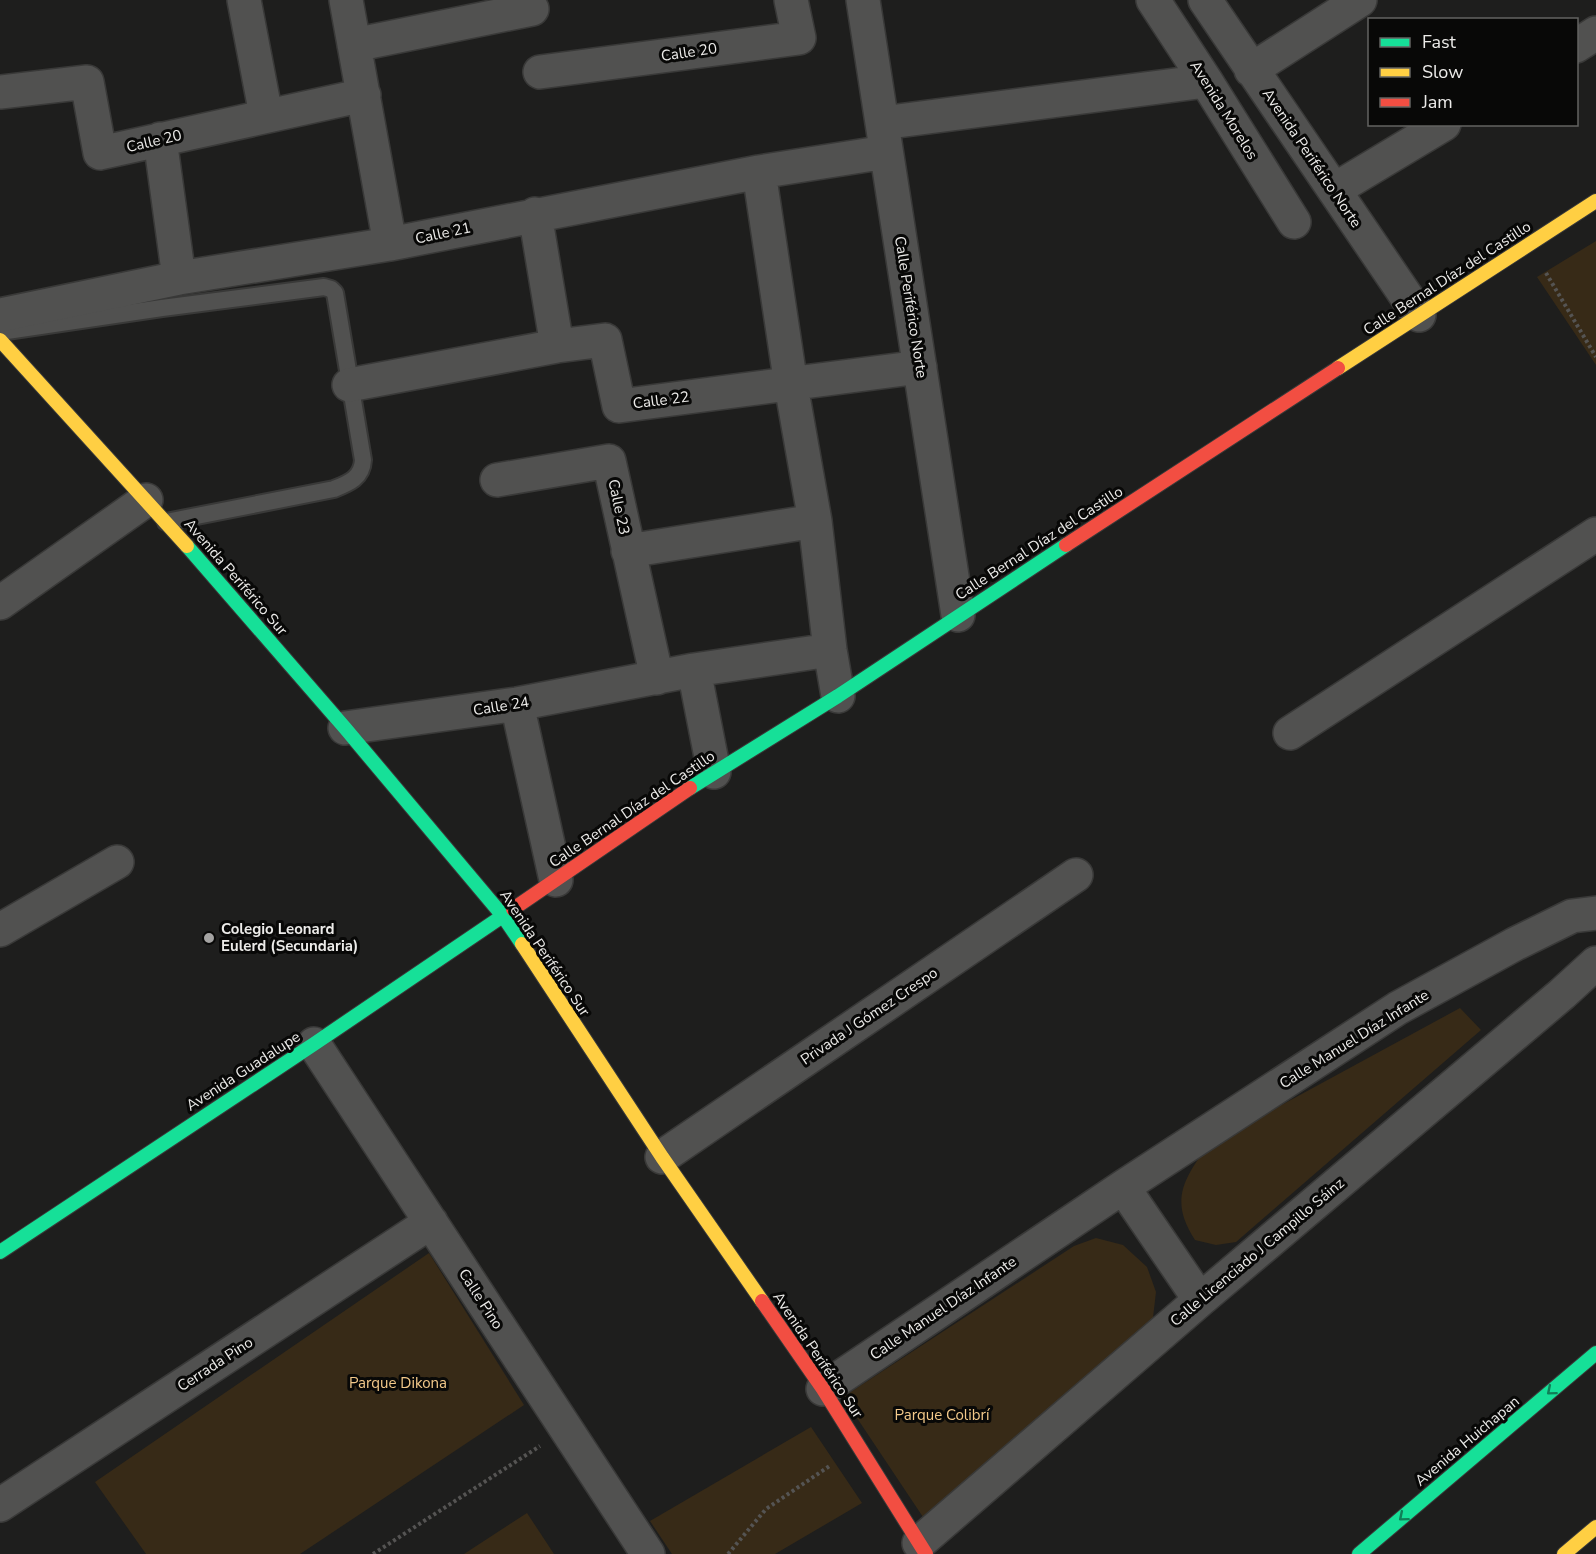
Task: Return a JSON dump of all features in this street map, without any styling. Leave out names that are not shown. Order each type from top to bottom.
[{"type":"street","points":[[244,0],[266,115]]},
{"type":"street","points":[[346,0],[390,244]]},
{"type":"street","name":"Calle 20","points":[[540,72],[799,38],[790,0]]},
{"type":"street","name":"Calle Periférico Norte","points":[[863,0],[958,615]]},
{"type":"street","name":"Avenida Morelos","points":[[1153,0],[1294,222]]},
{"type":"street","name":"Avenida Periférico Norte","points":[[1205,0],[1419,315]]},
{"type":"street","points":[[1251,70],[1360,0]]},
{"type":"street","points":[[354,45],[532,9]]},
{"type":"street","points":[[1578,45],[1596,33]]},
{"type":"street","name":"Calle 21","points":[[0,315],[179,278],[390,244],[759,172],[884,137],[1206,81]]},
{"type":"street","name":"Calle 20","points":[[0,92],[87,82],[100,153],[363,95]]},
{"type":"street","points":[[1334,190],[1441,126]]},
{"type":"street","points":[[160,139],[179,278]]},
{"type":"street","points":[[759,172],[791,385],[815,521],[830,650],[838,696]]},
{"type":"street","name":"Calle Bernal Díaz del Castillo","points":[[503,916],[714,772],[838,696],[958,615],[1596,201]]},
{"type":"street","points":[[535,214],[557,346]]},
{"type":"street","name":"Avenida Periférico Sur","points":[[0,340],[156,511],[345,728],[503,916],[662,1157],[823,1389],[922,1549]]},
{"type":"street","name":"Calle 22","points":[[350,385],[557,346],[605,340],[619,405],[920,367]]},
{"type":"street","name":"Calle 23","points":[[497,480],[609,460],[628,550],[815,521]]},
{"type":"street","points":[[0,603],[156,511]]},
{"type":"street","points":[[1290,733],[1596,534]]},
{"type":"street","points":[[628,550],[657,678]]},
{"type":"street","name":"Calle 24","points":[[345,728],[518,704],[694,670],[830,650]]},
{"type":"street","points":[[694,670],[714,772]]},
{"type":"street","points":[[518,704],[556,880]]},
{"type":"street","points":[[0,930],[117,862]]},
{"type":"street","name":"Privada J Gómez Crespo","points":[[662,1157],[1076,875]]},
{"type":"street","name":"Calle Manuel Díaz Infante","points":[[823,1389],[1123,1187],[1398,1008],[1515,944],[1572,916],[1596,913]]},
{"type":"street","name":"Avenida Guadalupe","points":[[0,1252],[503,916]]},
{"type":"street","name":"Calle Licenciado J Campillo Sáinz","points":[[922,1549],[1200,1300],[1563,994],[1596,963]]},
{"type":"street","name":"Calle Pino","points":[[314,1044],[648,1554]]},
{"type":"street","points":[[1123,1187],[1200,1300]]},
{"type":"street","name":"Cerrada Pino","points":[[0,1505],[431,1222]]},
{"type":"street","name":"Avenida Huichapan","points":[[1359,1554],[1596,1353]]},
{"type":"street","points":[[1564,1554],[1596,1527]]},
{"type":"lane","points":[[0,333],[162,308],[324,287],[335,293],[363,460],[362,469],[352,482],[334,489],[156,511]]},
{"type":"path","points":[[1529,244],[1596,357]]},
{"type":"path","points":[[373,1554],[566,1429]]},
{"type":"path","points":[[728,1554],[765,1509],[858,1445]]},
{"type":"green space","points":[[1596,241],[1596,365],[1537,277]]},
{"type":"green space","points":[[1460,1008],[1481,1030],[1236,1242],[1216,1245],[1195,1240],[1187,1226],[1181,1201],[1186,1179],[1208,1145]]},
{"type":"green space","name":"Parque Colibrí","points":[[1096,1238],[1123,1245],[1147,1267],[1156,1292],[1152,1326],[925,1520],[843,1397],[1074,1246]]},
{"type":"green space","name":"Parque Dikona","points":[[429,1253],[524,1405],[300,1554],[146,1554],[95,1482]]},
{"type":"green space","points":[[811,1427],[862,1503],[775,1554],[672,1554],[650,1521]]},
{"type":"green space","points":[[527,1513],[554,1554],[464,1554]]},
{"type":"traffic: fast","points":[[690,788],[838,696],[1066,545]]},
{"type":"traffic: fast","points":[[187,546],[345,728],[503,916],[522,944]]},
{"type":"traffic: fast","points":[[0,1252],[513,909]]},
{"type":"traffic: fast","points":[[1359,1554],[1596,1353]]},
{"type":"traffic: slow","points":[[1338,368],[1596,201]]},
{"type":"traffic: slow","points":[[0,340],[187,546]]},
{"type":"traffic: slow","points":[[522,944],[662,1157],[762,1301]]},
{"type":"traffic: slow","points":[[1564,1554],[1596,1527]]},
{"type":"traffic: jam","points":[[1066,545],[1338,368]]},
{"type":"traffic: jam","points":[[513,909],[690,788]]},
{"type":"traffic: jam","points":[[762,1301],[823,1389],[926,1554]]},
{"type":"place","name":"Colegio Leonard Eulerd (Secundaria)","points":[[209,938]]}]
